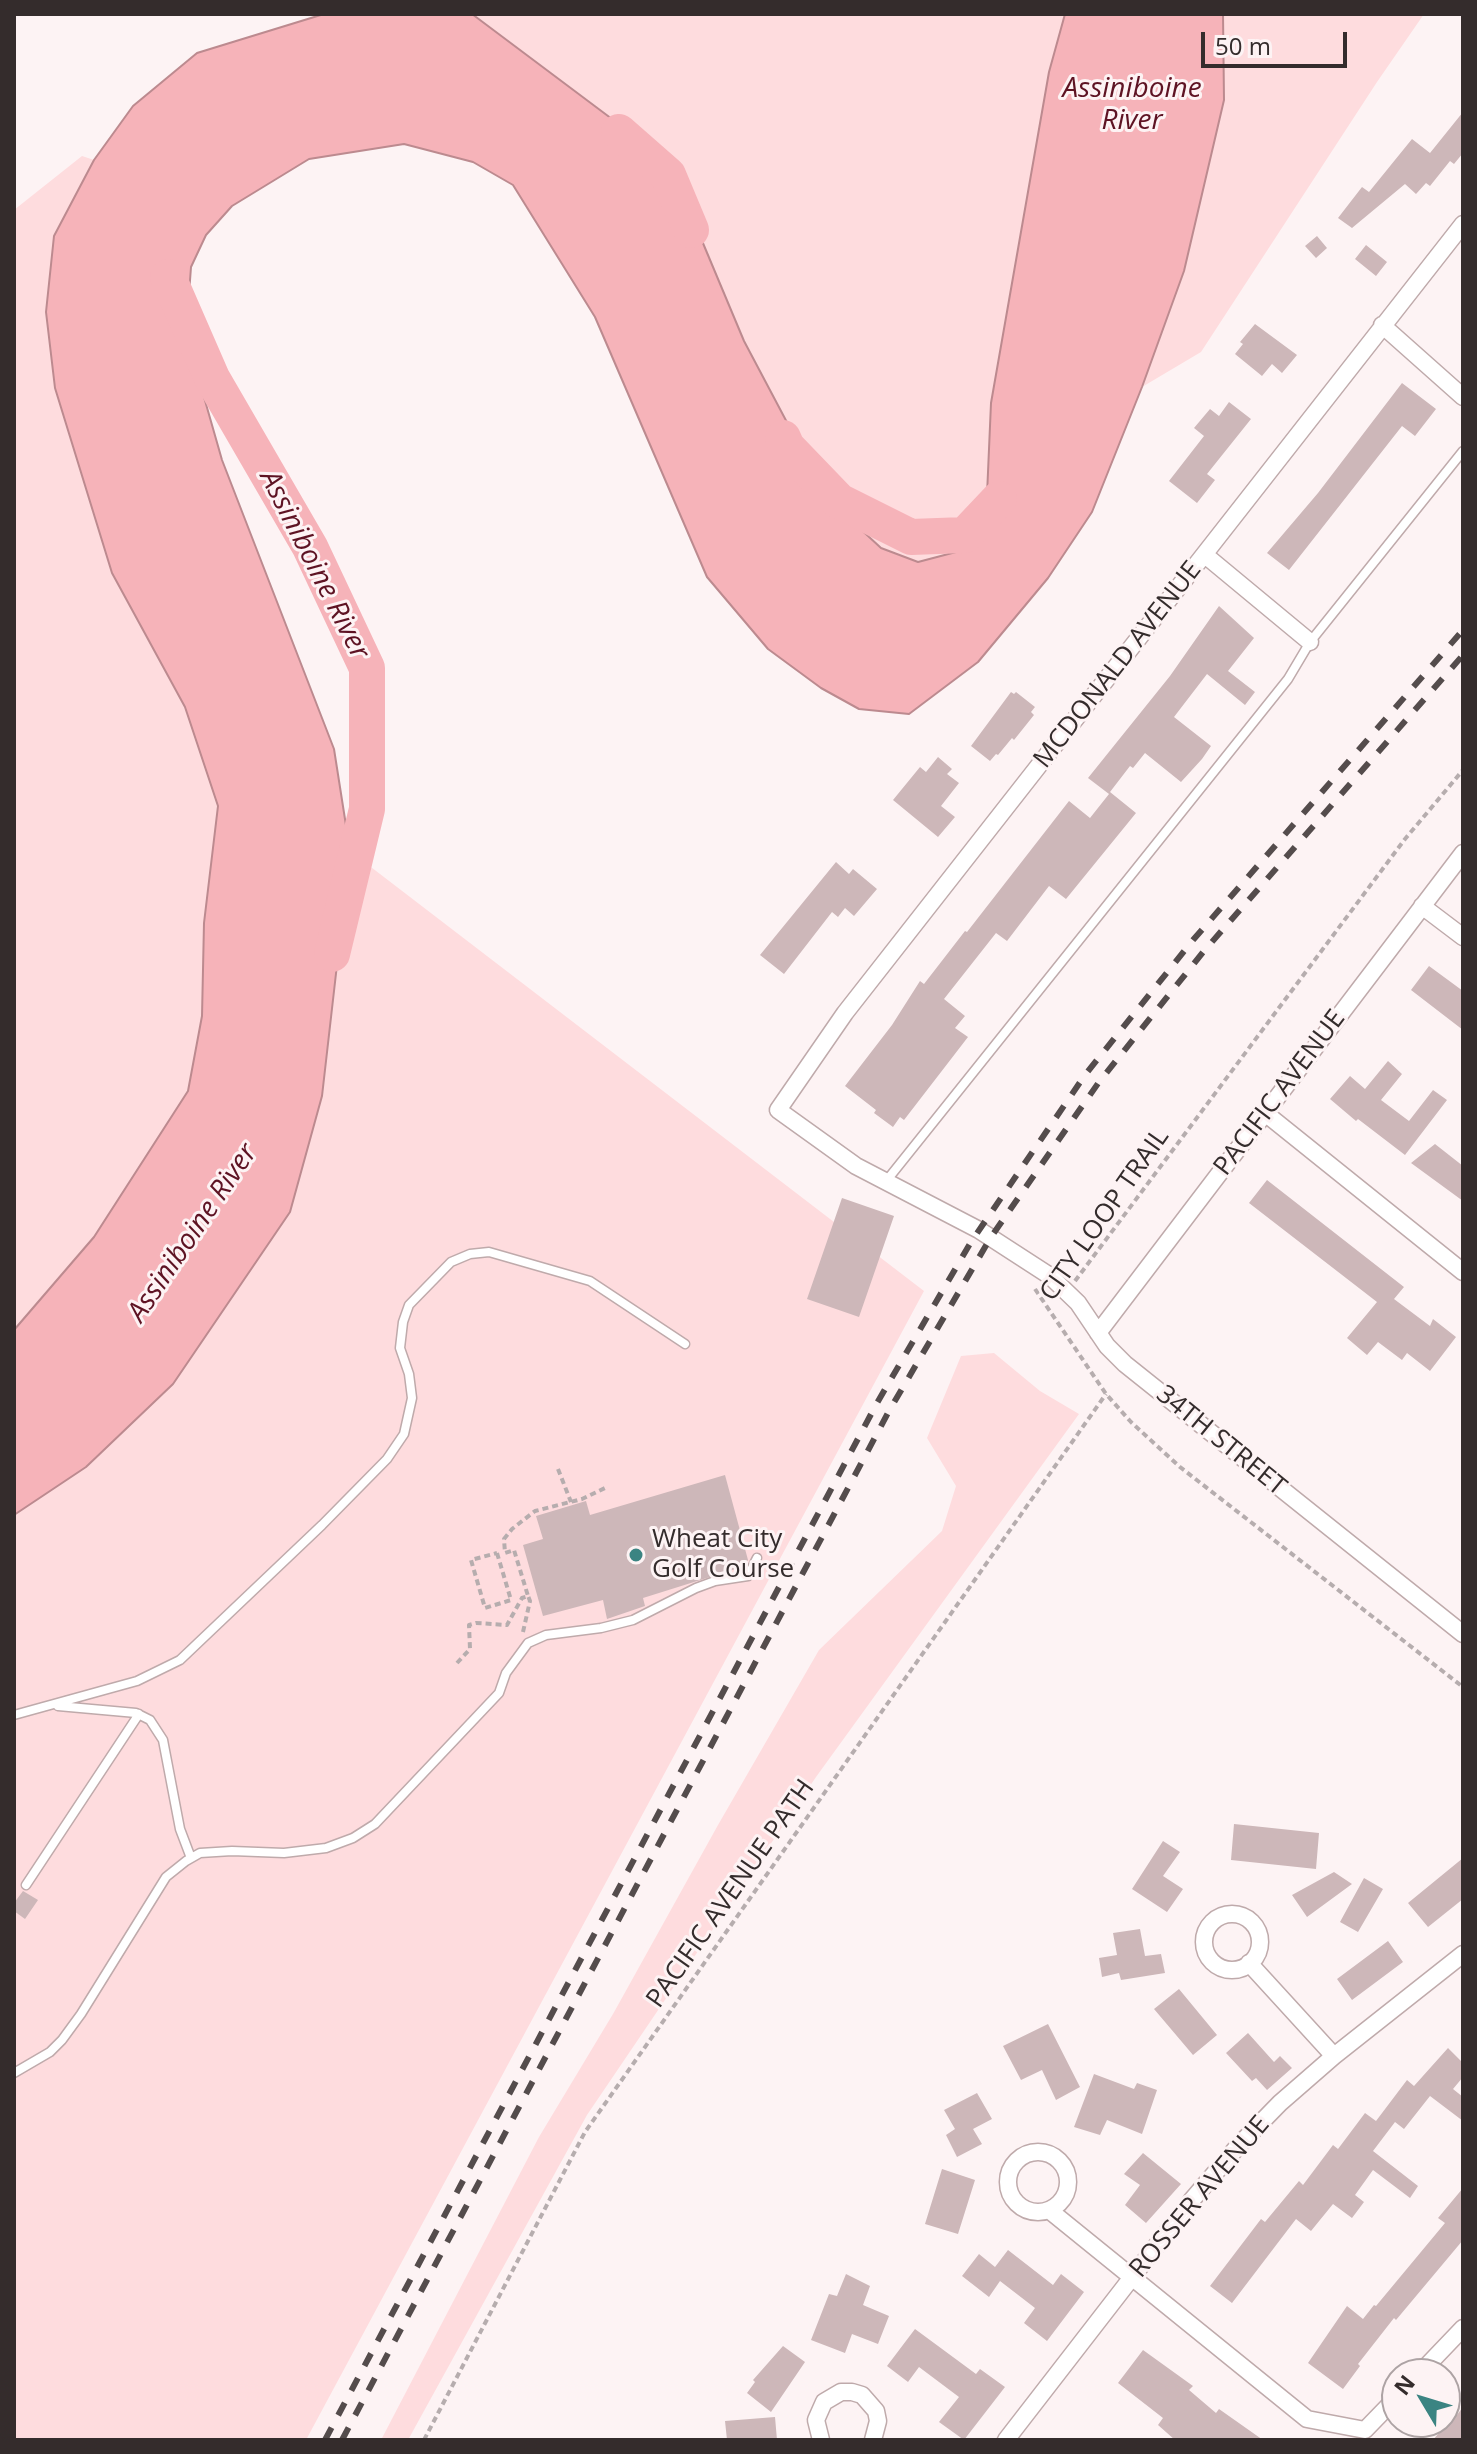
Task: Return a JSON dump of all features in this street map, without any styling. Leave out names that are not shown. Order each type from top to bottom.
[{"type":"street","name":"MCDONALD AVENUE","points":[[778,1110],[845,1013],[1463,224]]},
{"type":"street","points":[[1382,325],[1463,397]]},
{"type":"street","points":[[1205,555],[1310,642]]},
{"type":"street","name":"PACIFIC AVENUE","points":[[1098,1333],[1463,853]]},
{"type":"street","points":[[1422,906],[1463,937]]},
{"type":"street","name":"34TH STREET","points":[[778,1110],[856,1166],[985,1234],[1050,1276],[1068,1291],[1125,1364],[1463,1634]]},
{"type":"street","points":[[1265,1113],[1463,1272]]},
{"type":"street","name":"ROSSER AVENUE","points":[[1006,2440],[1191,2201],[1239,2145],[1280,2103],[1334,2056],[1463,1954]]},
{"type":"street","points":[[1249,1963],[1334,2056]]},
{"type":"street","points":[[1049,2210],[1307,2419],[1365,2430],[1381,2414]]},
{"type":"street","points":[[1434,2358],[1463,2328]]},
{"type":"street","points":[[821,2440],[816,2420],[824,2402],[841,2392],[852,2392],[862,2395],[876,2411],[878,2421],[873,2440]]},
{"type":"lane","points":[[887,1180],[1288,679],[1310,642],[1463,451]]},
{"type":"lane","points":[[14,1715],[137,1681],[180,1660],[387,1459],[404,1434],[412,1398],[409,1374],[400,1348],[403,1322],[409,1305],[451,1262],[470,1254],[489,1252],[590,1281],[685,1344]]},
{"type":"lane","points":[[14,2073],[50,2052],[62,2040],[166,1877],[191,1858],[200,1853],[284,1853],[326,1848],[353,1838],[375,1824],[499,1693],[506,1673],[528,1643],[546,1635],[601,1628],[633,1620],[696,1588],[715,1581],[748,1576],[757,1558]]},
{"type":"lane","points":[[51,1705],[139,1714],[150,1720],[163,1740],[180,1829],[191,1858]]},
{"type":"lane","points":[[26,1885],[139,1714]]},
{"type":"path","name":"CITY LOOP TRAIL","points":[[1463,770],[1396,851],[1052,1313],[1106,1394],[1180,1467],[1463,1687]]},
{"type":"path","name":"PACIFIC AVENUE PATH","points":[[424,2440],[585,2132],[1106,1394]]},
{"type":"path","points":[[558,1469],[571,1502]]},
{"type":"path","points":[[504,1551],[504,1539],[518,1522],[535,1511],[571,1502],[605,1488]]},
{"type":"path","points":[[497,1553],[511,1600],[485,1608],[471,1560],[504,1551],[514,1550],[530,1601],[523,1633],[528,1643]]},
{"type":"path","points":[[457,1663],[470,1649],[469,1625],[507,1625],[522,1598],[528,1596]]},
{"type":"shaded area","points":[[472,14],[1065,14],[1049,72],[991,403],[987,495],[956,552],[918,562],[881,548],[827,498],[744,341],[687,205],[632,134]]},
{"type":"shaded area","points":[[1223,14],[1424,14],[1201,352],[1142,387],[1184,271],[1224,100]]},
{"type":"shaded area","points":[[82,156],[94,160],[54,236],[46,312],[112,573],[185,707],[218,806],[204,923],[202,1016],[188,1091],[94,1237],[14,1330],[14,210]]},
{"type":"shaded area","name":"Wheat City Golf Course","points":[[350,851],[924,1291],[306,2440],[14,2440],[14,1515],[86,1467],[290,1212],[322,1096]]},
{"type":"shaded area","points":[[994,1353],[1040,1391],[1079,1414],[816,1777],[587,2115],[408,2440],[381,2440],[539,2137],[613,2014],[819,1650],[942,1531],[956,1486],[927,1438],[961,1356]]},
{"type":"water","name":"Assiniboine River","points":[[324,14],[472,14],[632,134],[687,205],[744,341],[827,498],[881,548],[918,562],[956,552],[987,495],[991,403],[1049,72],[1065,14],[1223,14],[1224,100],[1184,271],[1092,512],[1048,578],[978,662],[909,714],[859,709],[821,688],[768,649],[707,577],[595,317],[513,185],[473,162],[404,144],[309,159],[232,206],[206,235],[191,267],[186,334],[222,460],[334,749],[350,851],[322,1096],[290,1212],[173,1384],[86,1467],[14,1515],[14,1330],[94,1237],[188,1091],[202,1016],[204,923],[218,806],[185,707],[112,573],[55,388],[46,312],[54,236],[94,160],[133,106],[197,53]]},
{"type":"building","points":[[1463,112],[1463,153],[1454,164],[1450,161],[1430,186],[1426,183],[1416,194],[1405,184],[1352,228],[1338,218],[1362,187],[1369,192],[1412,139],[1430,153]]},
{"type":"building","points":[[1317,236],[1327,248],[1316,258],[1305,246]]},
{"type":"building","points":[[1366,245],[1387,262],[1376,276],[1355,259]]},
{"type":"building","points":[[1255,324],[1297,355],[1282,373],[1272,364],[1262,376],[1235,354],[1243,344],[1240,342]]},
{"type":"building","points":[[1402,383],[1436,409],[1415,436],[1402,426],[1289,570],[1267,553],[1318,493]]},
{"type":"building","points":[[1229,402],[1251,419],[1207,474],[1215,480],[1197,503],[1169,481],[1204,436],[1194,428],[1210,409],[1219,416]]},
{"type":"building","points":[[1219,606],[1254,638],[1228,671],[1255,692],[1245,705],[1207,674],[1174,717],[1211,746],[1202,759],[1181,782],[1145,753],[1133,768],[1130,766],[1110,792],[1136,813],[1066,899],[1049,886],[1007,941],[996,933],[944,999],[965,1016],[955,1028],[968,1037],[904,1120],[900,1117],[893,1127],[845,1086],[892,1025],[920,981],[924,984],[1069,801],[1090,818],[1109,794],[1088,778],[1170,676]]},
{"type":"building","points":[[1011,692],[1016,692],[1035,707],[1031,712],[1034,715],[1014,740],[1012,738],[990,761],[971,746]]},
{"type":"building","points":[[938,757],[952,769],[947,774],[959,783],[941,806],[955,817],[938,837],[893,800],[920,767],[926,772]]},
{"type":"building","points":[[836,862],[849,874],[853,869],[877,889],[854,916],[845,908],[838,917],[832,912],[784,974],[760,955]]},
{"type":"building","points":[[1429,966],[1463,991],[1463,1030],[1411,990]]},
{"type":"building","points":[[1388,1061],[1402,1074],[1381,1100],[1409,1121],[1433,1090],[1447,1100],[1405,1155],[1330,1099],[1350,1076],[1365,1089]]},
{"type":"building","points":[[1435,1144],[1463,1166],[1463,1201],[1411,1163]]},
{"type":"building","points":[[1267,1180],[1404,1287],[1394,1299],[1430,1326],[1433,1319],[1456,1337],[1430,1371],[1407,1353],[1402,1360],[1378,1342],[1367,1355],[1347,1338],[1377,1302],[1249,1203]]},
{"type":"building","points":[[842,1198],[894,1216],[859,1317],[807,1299]]},
{"type":"building","name":"Wheat City Golf Course","points":[[725,1475],[748,1560],[745,1566],[643,1598],[645,1606],[607,1619],[603,1600],[543,1616],[523,1545],[543,1539],[536,1516],[586,1501],[590,1515]]},
{"type":"building","points":[[1234,1824],[1319,1833],[1316,1869],[1231,1860]]},
{"type":"building","points":[[1163,1841],[1180,1852],[1163,1876],[1183,1889],[1167,1912],[1132,1889]]},
{"type":"building","points":[[1463,1858],[1463,1899],[1428,1927],[1408,1903]]},
{"type":"building","points":[[1334,1872],[1352,1884],[1307,1917],[1292,1895]]},
{"type":"building","points":[[1364,1878],[1383,1889],[1358,1932],[1340,1922]]},
{"type":"building","points":[[23,1891],[38,1900],[25,1919],[14,1911],[14,1903]]},
{"type":"building","points":[[1140,1929],[1145,1956],[1161,1954],[1165,1973],[1121,1980],[1119,1973],[1102,1977],[1099,1958],[1117,1955],[1113,1933]]},
{"type":"building","points":[[1388,1941],[1403,1962],[1352,2000],[1337,1979]]},
{"type":"building","points":[[1179,1989],[1217,2035],[1193,2055],[1154,2009]]},
{"type":"building","points":[[1048,2024],[1080,2087],[1056,2100],[1042,2070],[1021,2080],[1003,2046]]},
{"type":"building","points":[[1248,2033],[1274,2062],[1280,2056],[1292,2068],[1267,2090],[1256,2078],[1252,2081],[1226,2053]]},
{"type":"building","points":[[1448,2048],[1463,2063],[1463,2077],[1453,2089],[1463,2097],[1463,2121],[1430,2096],[1404,2129],[1395,2122],[1373,2151],[1418,2186],[1410,2198],[1373,2170],[1355,2195],[1364,2202],[1352,2218],[1333,2204],[1311,2231],[1296,2219],[1232,2303],[1210,2286],[1261,2219],[1265,2222],[1299,2181],[1303,2185],[1333,2145],[1338,2149],[1365,2113],[1376,2121],[1407,2080],[1414,2086]]},
{"type":"building","points":[[1094,2074],[1134,2089],[1137,2083],[1157,2090],[1142,2134],[1107,2120],[1100,2135],[1074,2127]]},
{"type":"building","points":[[977,2093],[992,2119],[973,2129],[982,2144],[957,2157],[946,2135],[955,2129],[944,2110]]},
{"type":"building","points":[[1143,2153],[1181,2184],[1146,2223],[1125,2205],[1140,2185],[1124,2174]]},
{"type":"building","points":[[942,2169],[975,2180],[958,2234],[925,2224]]},
{"type":"building","points":[[1463,2188],[1463,2240],[1396,2320],[1394,2318],[1358,2364],[1360,2366],[1343,2389],[1308,2363],[1347,2306],[1363,2319],[1376,2306],[1445,2223],[1438,2218]]},
{"type":"building","points":[[1008,2250],[1053,2285],[1061,2274],[1084,2292],[1047,2341],[1024,2323],[1035,2308],[1000,2281],[989,2297],[962,2276],[979,2254],[995,2267]]},
{"type":"building","points":[[846,2274],[870,2286],[863,2305],[889,2316],[878,2344],[852,2334],[845,2353],[811,2340],[829,2294],[837,2296]]},
{"type":"building","points":[[915,2329],[976,2374],[980,2369],[1005,2387],[964,2440],[939,2422],[959,2397],[919,2367],[908,2382],[887,2366]]},
{"type":"building","points":[[783,2346],[805,2362],[771,2412],[747,2393],[755,2382],[753,2380]]},
{"type":"building","points":[[1143,2350],[1193,2386],[1189,2390],[1216,2413],[1219,2409],[1263,2440],[1175,2440],[1158,2425],[1163,2418],[1118,2383]]},
{"type":"building","points":[[1463,2407],[1463,2440],[1433,2440],[1461,2438]]},
{"type":"building","points":[[775,2417],[777,2440],[727,2440],[725,2421]]},
{"type":"waterway","name":"Assiniboine River","points":[[619,132],[668,175],[691,230]]},
{"type":"waterway","name":"Assiniboine River","points":[[168,277],[212,378],[310,547],[367,668],[367,809],[332,954]]},
{"type":"waterway","name":"Assiniboine River","points":[[783,438],[787,447],[839,501],[911,537],[965,535],[999,499]]},
{"type":"railway","points":[[325,2440],[877,1403],[971,1242],[1085,1075],[1193,940],[1463,630]]},
{"type":"railway","points":[[342,2440],[889,1411],[991,1237],[1099,1082],[1204,951],[1463,655]]},
{"type":"place","name":"Wheat City Golf Course","points":[[636,1555]]}]
